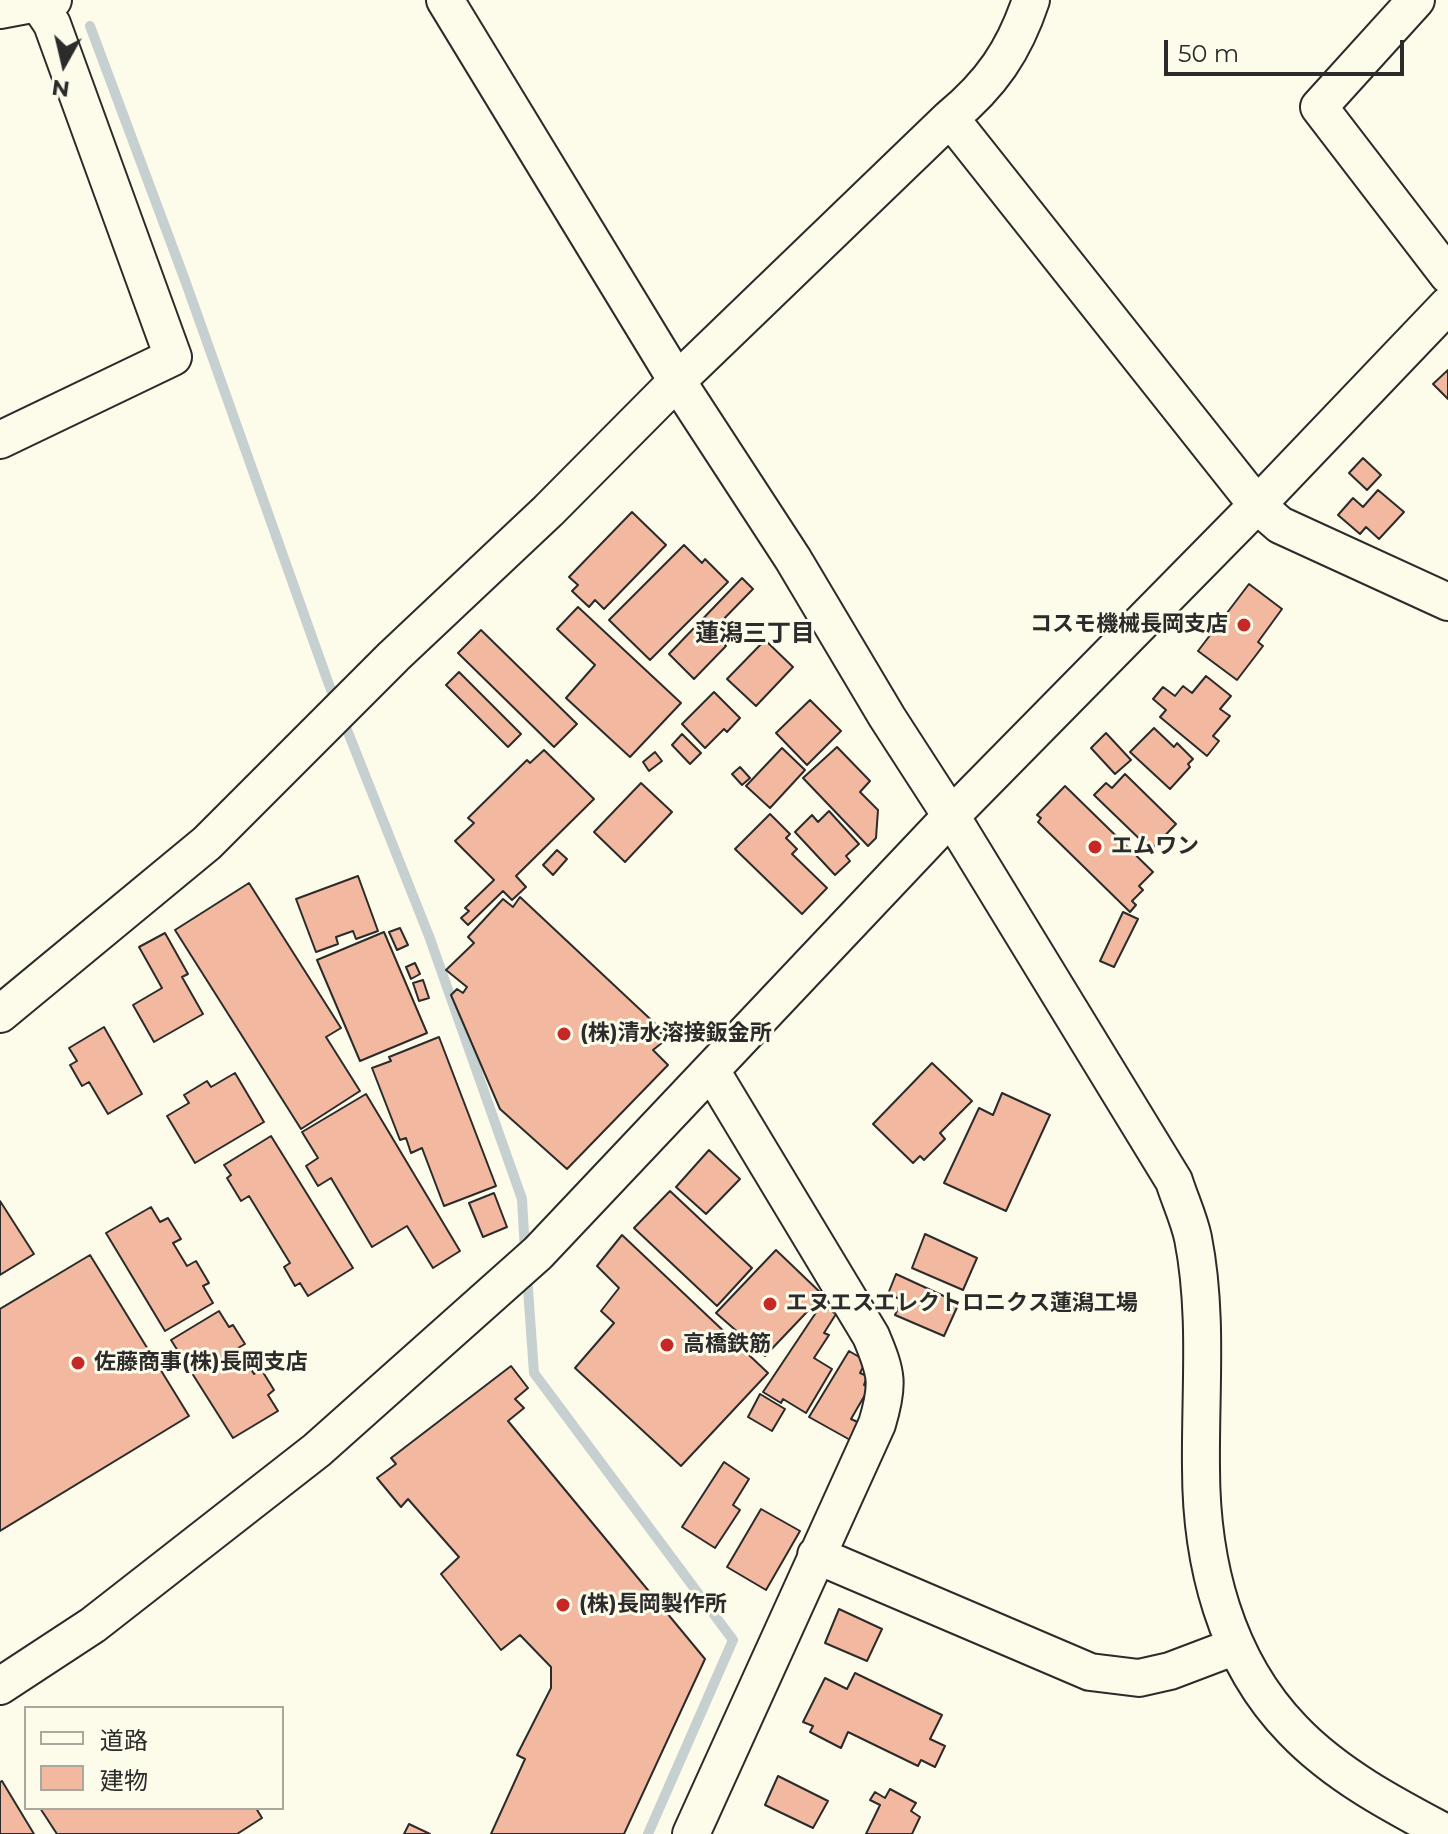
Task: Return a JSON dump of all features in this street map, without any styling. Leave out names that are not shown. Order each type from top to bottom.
[{"type":"street","points":[[445,0],[677,381],[793,559],[1174,1181],[1192,1234],[1203,1319],[1202,1522],[1223,1617],[1236,1646],[1270,1701],[1292,1729],[1320,1754],[1387,1801],[1448,1834]]},
{"type":"street","points":[[0,1014],[207,843],[677,381],[950,118],[977,96],[1001,66],[1021,29],[1031,0]]},
{"type":"street","points":[[1416,0],[1319,107],[1448,275]]},
{"type":"street","points":[[0,10],[42,1],[173,357],[0,440]]},
{"type":"street","points":[[950,118],[1257,505],[1280,525],[1448,602]]},
{"type":"street","points":[[0,1686],[93,1625],[317,1450],[538,1253],[951,816],[1257,505],[1448,305]]},
{"type":"street","points":[[691,1834],[877,1424],[886,1394],[884,1367],[871,1336],[712,1072]]},
{"type":"street","points":[[816,1555],[1090,1672],[1139,1678],[1170,1671],[1236,1646]]},
{"type":"building","points":[[1448,370],[1448,399],[1433,384]]},
{"type":"building","points":[[1363,458],[1381,475],[1367,490],[1349,473]]},
{"type":"building","points":[[1378,490],[1404,512],[1379,539],[1366,527],[1360,534],[1338,515],[1353,498],[1363,507]]},
{"type":"building","points":[[632,512],[666,545],[604,609],[595,600],[589,607],[572,591],[578,585],[569,577]]},
{"type":"building","points":[[684,545],[702,563],[705,559],[728,582],[650,660],[609,620]]},
{"type":"building","points":[[742,578],[753,589],[711,632],[726,646],[694,679],[669,654]]},
{"type":"building","name":"コスモ機械長岡支店","points":[[1249,584],[1282,609],[1258,642],[1263,646],[1237,680],[1198,651]]},
{"type":"building","points":[[578,607],[681,703],[630,757],[566,698],[595,665],[557,629]]},
{"type":"building","points":[[481,630],[577,724],[554,747],[458,653]]},
{"type":"building","points":[[765,640],[793,667],[756,706],[727,679]]},
{"type":"building","points":[[459,672],[521,734],[508,747],[446,685]]},
{"type":"building","points":[[1206,676],[1231,696],[1220,709],[1230,716],[1213,736],[1219,741],[1207,756],[1160,717],[1166,710],[1153,699],[1163,687],[1175,696],[1183,686],[1192,693]]},
{"type":"building","points":[[714,692],[740,718],[705,748],[682,724]]},
{"type":"building","points":[[810,700],[841,731],[807,765],[776,733]]},
{"type":"building","points":[[1154,728],[1174,747],[1177,743],[1193,759],[1188,764],[1190,767],[1170,789],[1130,752]]},
{"type":"building","points":[[1106,733],[1131,760],[1115,774],[1091,748]]},
{"type":"building","points":[[682,734],[701,753],[690,764],[672,745]]},
{"type":"building","points":[[837,747],[870,781],[860,792],[878,810],[876,838],[868,846],[803,778]]},
{"type":"building","points":[[782,748],[805,770],[770,808],[746,786]]},
{"type":"building","points":[[544,750],[594,799],[516,876],[526,887],[512,900],[503,891],[468,925],[461,918],[469,911],[465,908],[494,880],[455,841],[474,823],[468,818],[527,760],[530,763]]},
{"type":"building","points":[[655,752],[662,761],[649,771],[643,762]]},
{"type":"building","points":[[740,767],[750,778],[742,785],[732,774]]},
{"type":"building","points":[[1125,774],[1176,824],[1151,850],[1094,795],[1106,783],[1112,788]]},
{"type":"building","points":[[641,783],[672,812],[625,862],[594,832]]},
{"type":"building","name":"エムワン","points":[[1065,786],[1153,872],[1139,886],[1143,890],[1132,901],[1136,905],[1130,912],[1038,822],[1041,818],[1037,815]]},
{"type":"building","points":[[829,811],[859,844],[846,856],[850,861],[835,875],[795,832],[812,815],[818,822]]},
{"type":"building","points":[[770,814],[790,834],[786,838],[797,849],[792,854],[827,888],[802,914],[735,849]]},
{"type":"building","points":[[557,850],[567,859],[553,875],[543,865]]},
{"type":"building","points":[[358,876],[378,931],[356,939],[353,931],[336,937],[338,944],[316,952],[296,899]]},
{"type":"building","points":[[249,883],[341,1028],[326,1037],[360,1091],[301,1129],[175,930]]},
{"type":"building","name":"(株)清水溶接鈑金所","points":[[520,897],[663,1031],[657,1037],[663,1042],[653,1050],[668,1065],[567,1169],[500,1109],[451,995],[457,989],[463,993],[467,987],[446,970],[474,943],[468,937],[503,899],[513,907]]},
{"type":"building","points":[[1123,912],[1138,919],[1114,967],[1100,961]]},
{"type":"building","points":[[400,928],[408,945],[397,950],[389,932]]},
{"type":"building","points":[[384,932],[427,1033],[360,1061],[317,960]]},
{"type":"building","points":[[165,933],[188,974],[182,977],[203,1014],[154,1042],[133,1005],[162,988],[139,947]]},
{"type":"building","points":[[415,963],[420,974],[411,979],[406,967]]},
{"type":"building","points":[[423,980],[429,998],[419,1001],[413,983]]},
{"type":"building","points":[[104,1027],[142,1094],[108,1114],[89,1082],[82,1086],[70,1065],[77,1061],[69,1048]]},
{"type":"building","points":[[439,1037],[496,1186],[444,1206],[422,1148],[411,1153],[406,1138],[400,1140],[372,1068],[391,1061],[389,1057]]},
{"type":"building","points":[[932,1063],[972,1101],[940,1133],[945,1139],[924,1160],[920,1156],[913,1163],[873,1124]]},
{"type":"building","points":[[235,1073],[264,1122],[195,1163],[167,1116],[189,1103],[184,1095],[207,1081],[211,1087]]},
{"type":"building","points":[[1002,1093],[1050,1115],[1006,1211],[944,1183],[979,1108],[993,1115]]},
{"type":"building","points":[[366,1094],[460,1251],[433,1268],[407,1226],[372,1247],[331,1178],[318,1186],[306,1166],[318,1158],[302,1132]]},
{"type":"building","points":[[271,1136],[353,1268],[308,1296],[300,1283],[295,1286],[284,1267],[290,1263],[249,1196],[241,1201],[227,1178],[231,1175],[224,1165]]},
{"type":"building","points":[[709,1150],[740,1179],[706,1214],[676,1187]]},
{"type":"building","points":[[670,1191],[752,1268],[717,1306],[634,1228]]},
{"type":"building","points":[[494,1193],[507,1227],[483,1237],[469,1203]]},
{"type":"building","points":[[0,1201],[34,1254],[0,1275]]},
{"type":"building","points":[[151,1207],[160,1222],[168,1218],[181,1239],[173,1243],[187,1266],[196,1261],[209,1283],[203,1286],[213,1303],[165,1331],[106,1233]]},
{"type":"building","points":[[925,1234],[977,1258],[963,1290],[912,1268]]},
{"type":"building","name":"高橋鉄筋","points":[[622,1235],[768,1373],[681,1466],[575,1368],[614,1323],[601,1311],[619,1288],[597,1266]]},
{"type":"building","name":"エヌエスエレクトロニクス蓮潟工場","points":[[776,1250],[823,1295],[765,1356],[716,1313]]},
{"type":"building","name":"佐藤商事(株)長岡支店","points":[[90,1255],[189,1416],[0,1531],[0,1309]]},
{"type":"building","points":[[896,1274],[959,1303],[944,1336],[895,1315],[902,1300],[888,1294]]},
{"type":"building","points":[[821,1305],[836,1314],[824,1333],[829,1335],[814,1358],[832,1369],[806,1413],[783,1399],[781,1403],[763,1392]]},
{"type":"building","points":[[219,1311],[245,1344],[238,1348],[254,1374],[261,1369],[274,1390],[268,1395],[278,1411],[233,1438],[171,1340]]},
{"type":"building","points":[[849,1351],[866,1361],[860,1373],[867,1376],[864,1385],[869,1388],[851,1419],[862,1424],[852,1441],[809,1417]]},
{"type":"building","name":"(株)長岡製作所","points":[[511,1366],[528,1388],[515,1399],[524,1408],[508,1421],[705,1659],[624,1834],[491,1834],[525,1759],[517,1755],[551,1688],[551,1667],[520,1635],[501,1650],[441,1574],[459,1557],[408,1499],[401,1507],[377,1478],[396,1464],[391,1458]]},
{"type":"building","points":[[760,1394],[785,1409],[772,1431],[748,1417]]},
{"type":"building","points":[[724,1462],[749,1479],[733,1505],[740,1510],[715,1548],[682,1527]]},
{"type":"building","points":[[761,1509],[800,1531],[766,1590],[727,1567]]},
{"type":"building","points":[[839,1609],[882,1629],[867,1661],[825,1643]]},
{"type":"building","points":[[855,1673],[942,1715],[930,1739],[945,1746],[935,1767],[921,1760],[918,1766],[848,1732],[841,1748],[810,1732],[813,1726],[803,1722],[825,1678],[847,1689]]},
{"type":"building","points":[[778,1776],[828,1801],[813,1828],[765,1805]]},
{"type":"building","points":[[2,1781],[34,1834],[0,1834]]},
{"type":"building","points":[[890,1789],[916,1803],[911,1811],[920,1817],[912,1834],[866,1834],[880,1805],[870,1800],[875,1792],[885,1798]]},
{"type":"building","points":[[41,1810],[257,1810],[262,1818],[237,1834],[57,1834]]},
{"type":"building","points":[[409,1824],[430,1834],[404,1834]]},
{"type":"waterway","points":[[90,26],[186,283],[328,682],[429,936],[522,1199],[525,1251]]},
{"type":"waterway","points":[[527,1275],[534,1373],[733,1640],[648,1834]]},
{"type":"place","name":"コスモ機械長岡支店","points":[[1244,625]]},
{"type":"place","name":"エムワン","points":[[1095,847]]},
{"type":"place","name":"(株)清水溶接鈑金所","points":[[564,1034]]},
{"type":"place","name":"エヌエスエレクトロニクス蓮潟工場","points":[[770,1304]]},
{"type":"place","name":"高橋鉄筋","points":[[667,1345]]},
{"type":"place","name":"佐藤商事(株)長岡支店","points":[[78,1363]]},
{"type":"place","name":"(株)長岡製作所","points":[[563,1605]]},
{"type":"district","name":"蓮潟三丁目","points":[[755,634]]}]
